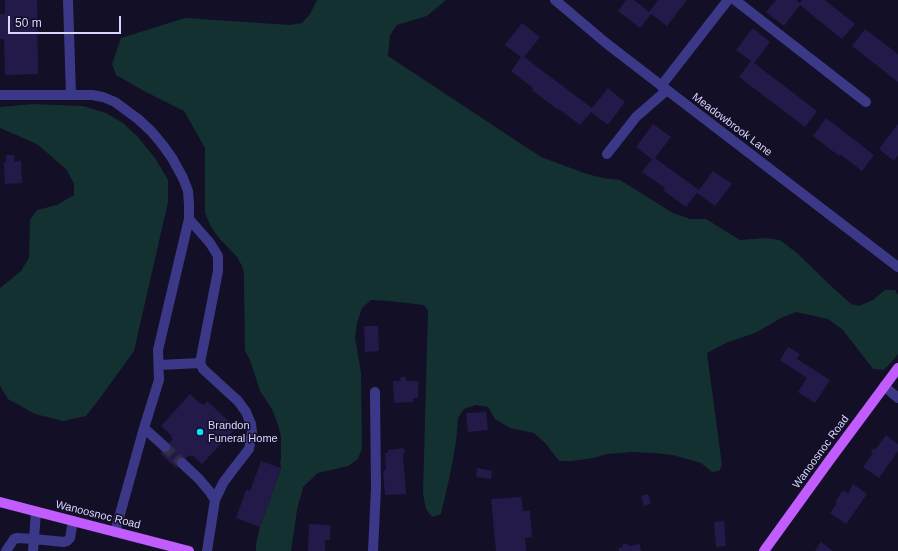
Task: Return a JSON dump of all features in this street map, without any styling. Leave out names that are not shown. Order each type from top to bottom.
[{"type":"main road","name":"Wanoosnoc Road","points":[[764,551],[828,461],[898,368]]},
{"type":"main road","name":"Wanoosnoc Road","points":[[0,502],[189,551]]},
{"type":"street","points":[[68,0],[71,95]]},
{"type":"street","name":"Meadowbrook Lane","points":[[554,0],[606,43],[898,267]]},
{"type":"street","points":[[607,154],[636,117],[664,88],[728,0]]},
{"type":"street","points":[[735,0],[866,102]]},
{"type":"street","points":[[0,95],[92,95],[103,97],[115,102],[151,131],[172,158],[188,191],[189,219],[158,350],[160,380],[144,428],[115,532]]},
{"type":"street","points":[[189,219],[210,243],[218,256],[218,271],[200,363],[203,369],[238,401],[246,412],[251,424],[252,432],[249,448],[223,483],[215,500],[207,551]]},
{"type":"street","points":[[159,365],[200,363]]},
{"type":"street","points":[[884,386],[898,398]]},
{"type":"street","points":[[373,551],[376,488],[375,392]]},
{"type":"street","points":[[144,428],[165,447]]},
{"type":"street","points":[[182,463],[199,479],[215,500]]},
{"type":"street","points":[[33,551],[36,512]]},
{"type":"street","points":[[6,551],[14,540],[22,538],[67,541],[70,538],[73,521]]},
{"type":"green space","points":[[317,0],[446,0],[427,16],[397,25],[390,35],[388,56],[541,157],[587,174],[620,180],[673,213],[690,219],[706,219],[740,240],[766,238],[780,240],[797,253],[851,304],[859,306],[873,300],[885,290],[895,290],[898,295],[898,354],[884,370],[873,369],[843,330],[828,319],[796,312],[783,317],[755,333],[728,342],[707,353],[722,465],[719,471],[712,472],[701,463],[673,455],[654,453],[632,452],[607,454],[593,458],[559,461],[546,444],[534,433],[510,428],[495,419],[488,407],[476,405],[464,409],[458,418],[456,442],[441,514],[432,517],[426,509],[423,494],[428,311],[424,305],[371,300],[362,308],[357,323],[355,338],[361,373],[362,448],[358,459],[348,466],[318,473],[303,487],[297,510],[291,551],[256,551],[260,527],[281,468],[281,436],[272,409],[260,391],[250,360],[245,351],[244,274],[242,266],[237,257],[211,227],[205,213],[205,148],[184,111],[116,75],[112,64],[121,38],[185,18],[290,25],[302,23],[310,14]]},
{"type":"green space","points":[[33,104],[83,106],[106,113],[123,123],[138,137],[155,158],[168,180],[168,202],[134,351],[86,416],[63,421],[35,414],[8,399],[0,386],[0,288],[21,271],[29,258],[30,220],[37,210],[57,205],[74,195],[74,184],[67,170],[37,144],[0,128],[0,107]]},
{"type":"building","points":[[5,0],[37,0],[38,74],[5,75],[4,39],[0,39],[0,14],[5,14]]},
{"type":"building","points":[[626,0],[634,0],[649,12],[658,0],[687,0],[667,26],[651,14],[640,28],[618,11]]},
{"type":"building","points":[[776,0],[796,0],[800,3],[802,0],[825,0],[855,24],[842,39],[800,5],[784,26],[766,12]]},
{"type":"building","points":[[522,23],[540,37],[524,57],[592,108],[608,88],[625,102],[608,125],[591,112],[580,125],[532,90],[533,88],[511,71],[521,57],[505,45]]},
{"type":"building","points":[[753,28],[770,42],[754,63],[817,111],[805,127],[739,77],[751,61],[736,50]]},
{"type":"building","points":[[865,29],[898,54],[898,82],[852,46]]},
{"type":"building","points":[[826,118],[874,155],[862,171],[813,136]]},
{"type":"building","points":[[653,124],[671,137],[655,158],[699,190],[713,171],[732,184],[715,206],[697,193],[686,207],[663,190],[665,188],[642,172],[652,159],[636,147]]},
{"type":"building","points":[[898,124],[898,155],[894,161],[879,149]]},
{"type":"building","points":[[6,155],[14,155],[14,162],[21,161],[22,183],[5,184],[4,162],[6,162]]},
{"type":"building","points":[[364,326],[378,326],[379,351],[365,352]]},
{"type":"building","points":[[788,347],[800,354],[797,359],[830,380],[815,403],[798,392],[807,378],[780,360]]},
{"type":"building","points":[[400,377],[406,377],[406,381],[418,381],[418,398],[413,398],[413,402],[394,403],[393,381],[401,381]]},
{"type":"building","name":"Brandon Funeral Home","points":[[190,394],[201,404],[202,403],[204,405],[207,401],[236,428],[202,464],[192,455],[191,457],[189,455],[176,468],[160,453],[173,439],[171,437],[172,436],[161,426]]},
{"type":"building","points":[[486,412],[488,430],[468,432],[466,413]]},
{"type":"building","points":[[886,435],[898,444],[898,451],[879,478],[863,467],[873,453],[871,451],[874,448],[875,450]]},
{"type":"building","points":[[404,448],[405,453],[403,453],[406,494],[385,495],[383,471],[386,470],[385,453],[388,453],[388,450]]},
{"type":"building","points":[[261,461],[281,468],[260,527],[236,518],[246,490],[250,491]]},
{"type":"building","points":[[477,468],[492,471],[491,479],[476,477]]},
{"type":"building","points":[[853,484],[867,494],[846,524],[830,513],[843,490],[848,493]]},
{"type":"building","points":[[648,494],[651,504],[644,506],[641,496]]},
{"type":"building","points":[[521,497],[523,511],[530,511],[532,537],[525,538],[526,551],[496,551],[491,499]]},
{"type":"building","points":[[724,521],[726,546],[716,547],[714,522]]},
{"type":"building","points":[[309,524],[330,525],[330,540],[325,540],[325,551],[308,551]]},
{"type":"building","points":[[821,542],[833,551],[815,551]]},
{"type":"building","points":[[627,543],[628,546],[640,544],[641,551],[619,551],[618,548],[623,547],[622,545]]},
{"type":"tunnel","points":[[165,447],[182,463]]},
{"type":"place","name":"Brandon Funeral Home","points":[[200,432]]}]
